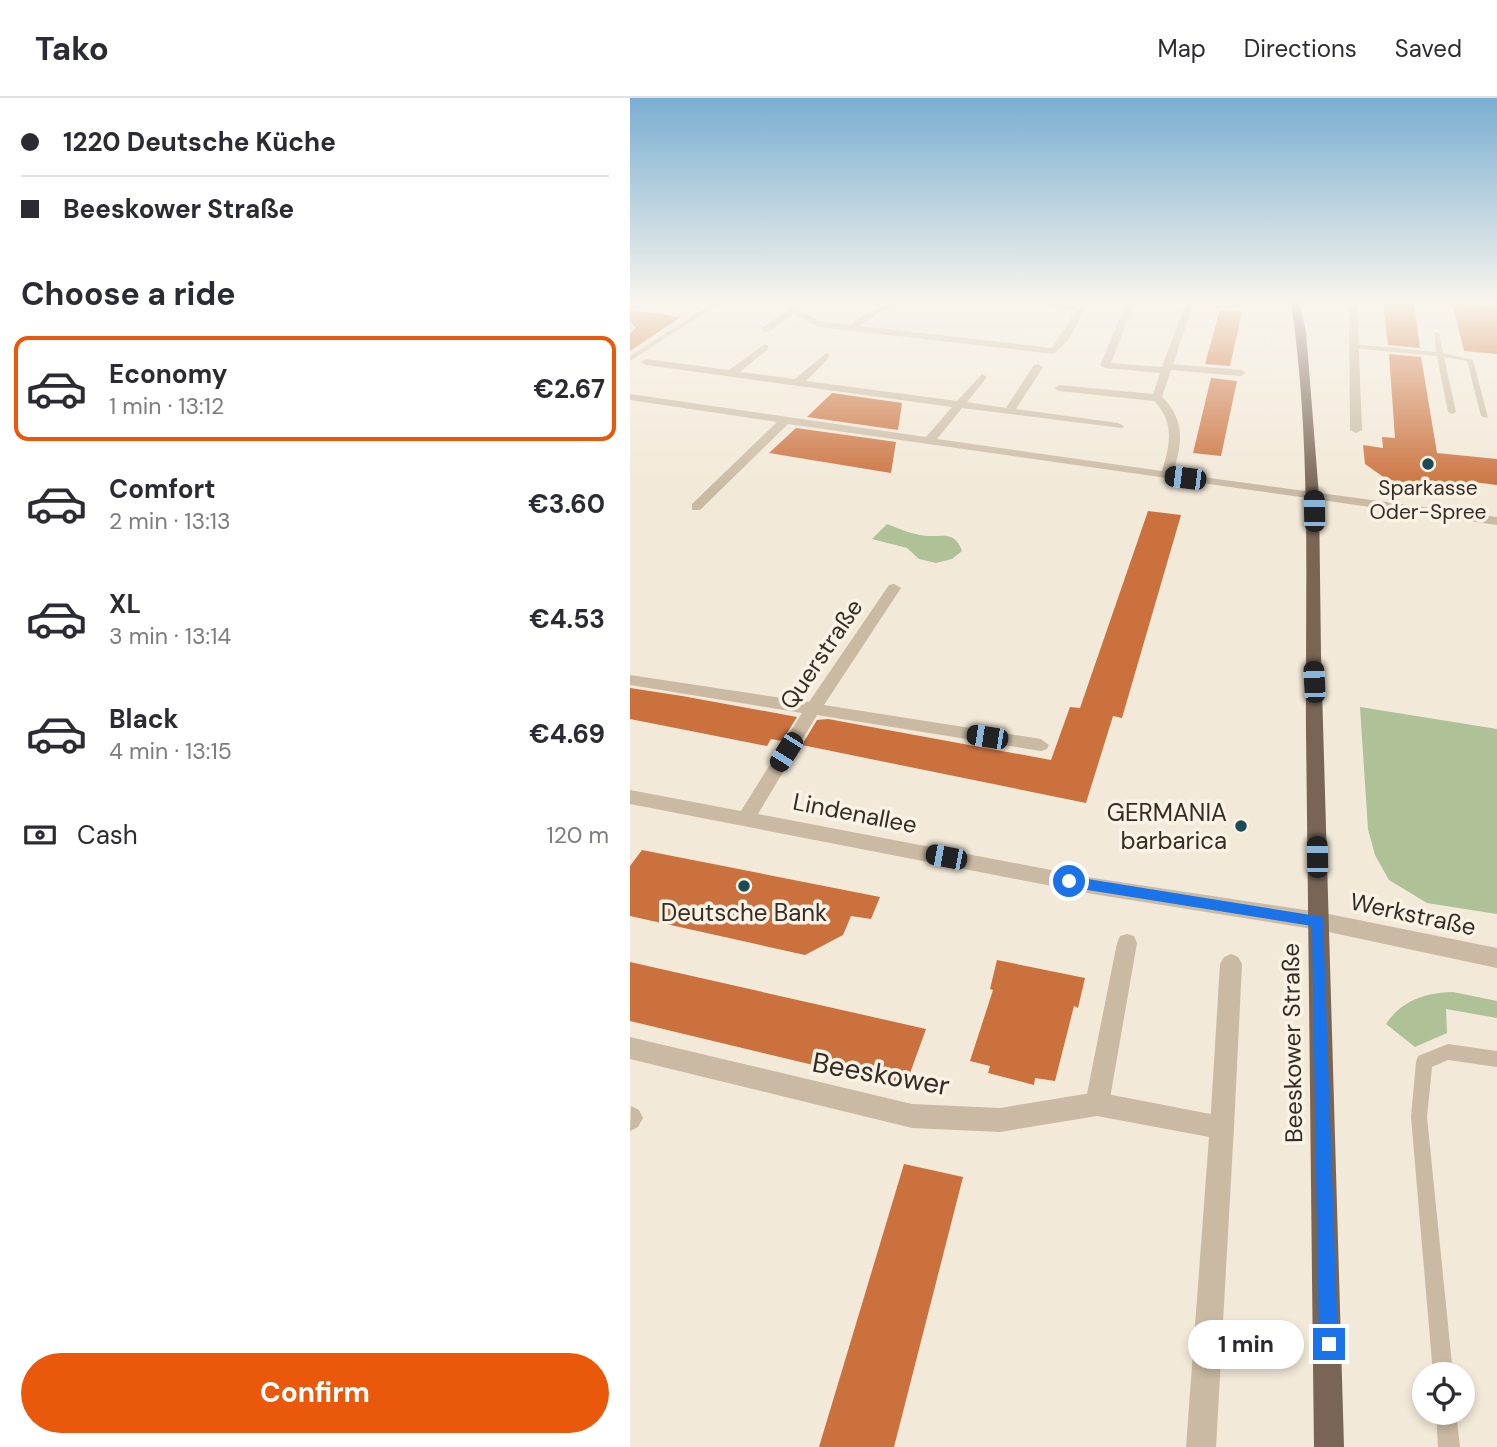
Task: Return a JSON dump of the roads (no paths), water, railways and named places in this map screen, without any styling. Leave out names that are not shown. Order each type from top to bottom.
[{"type":"main road","name":"Beeskower Straße","points":[[1303,365],[1313,496],[1329,1447]]},
{"type":"street","points":[[667,365],[1118,426]]},
{"type":"street","points":[[731,374],[742,365]]},
{"type":"street","points":[[797,383],[816,365]]},
{"type":"street","points":[[1105,365],[1241,373]]},
{"type":"street","points":[[1157,398],[1167,365]]},
{"type":"street","points":[[1353,365],[1356,430]]},
{"type":"street","points":[[1009,411],[1038,367]]},
{"type":"street","points":[[929,441],[982,377]]},
{"type":"street","points":[[1059,388],[1157,398],[1174,418],[1178,433],[1166,476]]},
{"type":"street","points":[[630,397],[1166,476],[1497,521]]},
{"type":"street","points":[[696,506],[785,420]]},
{"type":"street","name":"Querstraße","points":[[746,819],[812,710],[894,588]]},
{"type":"street","points":[[630,680],[1041,745]]},
{"type":"street","name":"Lindenallee","points":[[630,797],[1093,886],[1319,921]]},
{"type":"street","name":"Werkstraße","points":[[1319,921],[1497,958]]},
{"type":"street","points":[[1097,1104],[1127,943]]},
{"type":"street","points":[[1201,1447],[1231,964]]},
{"type":"street","name":"Beeskower","points":[[630,1048],[912,1116],[1000,1121],[1097,1104],[1222,1127]]},
{"type":"lane","points":[[1442,365],[1452,412]]},
{"type":"lane","points":[[1471,365],[1485,415]]},
{"type":"lane","points":[[1442,1362],[1419,1117],[1424,1062],[1448,1052],[1497,1059]]},
{"type":"lane","points":[[1447,1425],[1449,1447]]},
{"type":"place","name":"Sparkasse Oder-Spree","points":[[1428,464]]},
{"type":"place","name":"GERMANIA barbarica","points":[[1241,826]]},
{"type":"place","name":"Deutsche Bank","points":[[744,886]]}]
